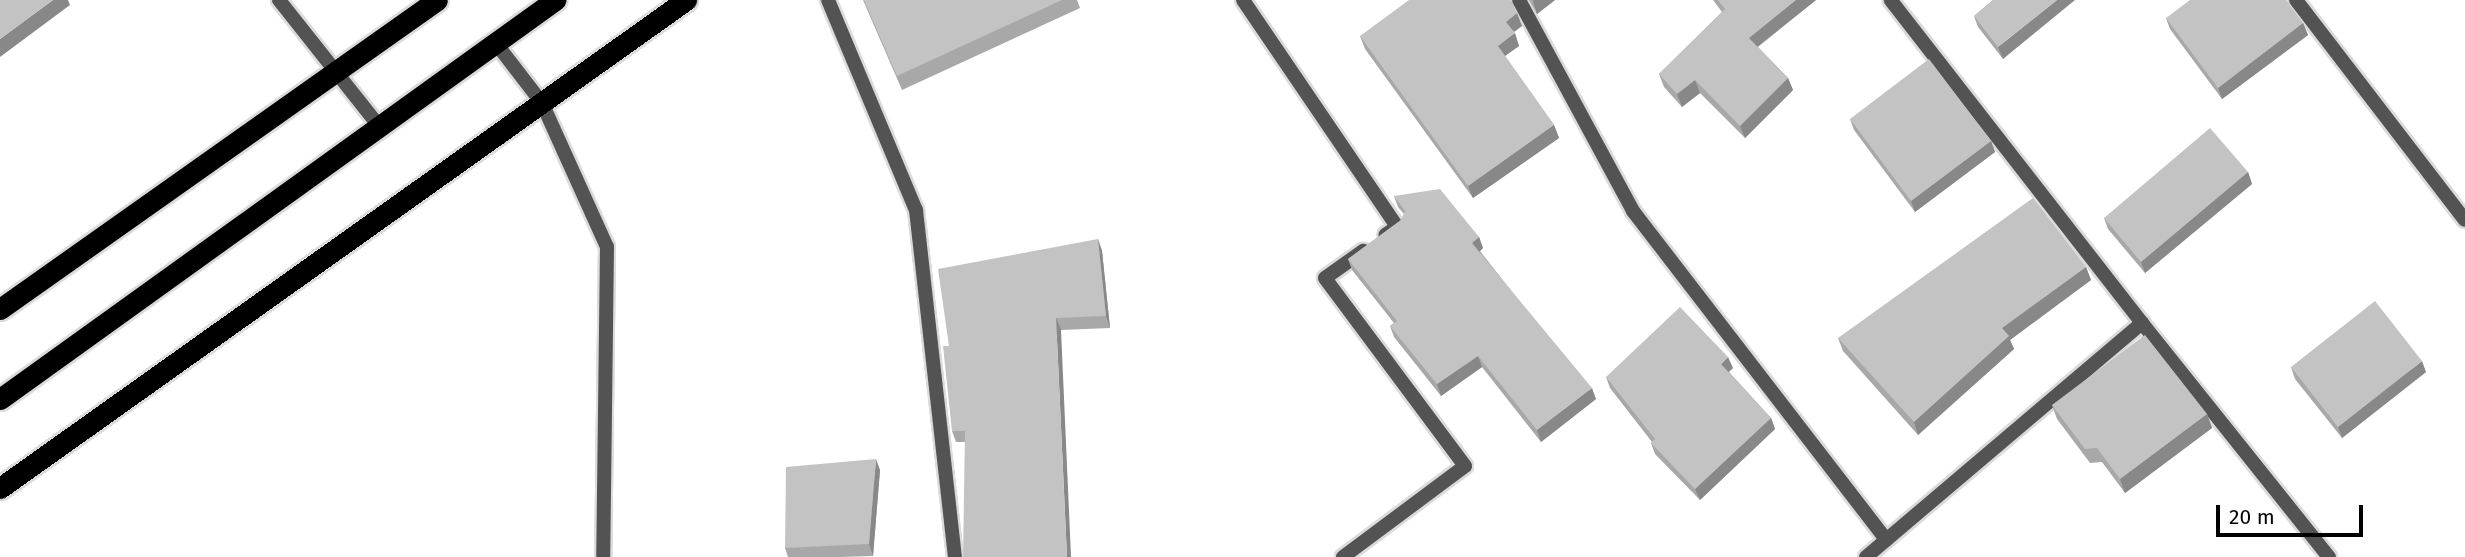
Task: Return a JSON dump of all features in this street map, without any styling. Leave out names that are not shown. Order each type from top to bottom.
[{"type":"highway","points":[[0,309],[437,0]]},
{"type":"highway","points":[[0,399],[555,0]]},
{"type":"highway","points":[[0,488],[686,0]]},
{"type":"street","points":[[279,0],[334,74],[379,127]]},
{"type":"street","points":[[828,0],[916,211],[955,557]]},
{"type":"street","points":[[1243,0],[1397,227],[1325,278],[1465,466],[1343,557]]},
{"type":"street","points":[[1519,0],[1633,211],[1886,540]]},
{"type":"street","points":[[1891,0],[2141,323],[2329,557]]},
{"type":"street","points":[[2296,0],[2465,220]]},
{"type":"street","points":[[495,42],[541,103],[607,247],[603,557]]},
{"type":"street","points":[[1866,557],[2141,323]]},
{"type":"building","points":[[0,0],[53,0],[0,39]]},
{"type":"building","points":[[864,0],[1062,0],[897,76]]},
{"type":"building","points":[[1409,0],[1510,0],[1517,13],[1506,22],[1515,33],[1498,46],[1554,125],[1468,186],[1360,36]]},
{"type":"building","points":[[1718,0],[1796,0],[1749,38],[1788,78],[1740,126],[1695,80],[1677,94],[1659,74],[1725,9]]},
{"type":"building","points":[[1993,0],[2057,0],[1998,47],[1974,16]]},
{"type":"building","points":[[2190,0],[2286,0],[2303,23],[2218,88],[2166,18]]},
{"type":"building","points":[[1929,59],[1991,141],[1911,201],[1850,119]]},
{"type":"building","points":[[2210,128],[2248,172],[2141,262],[2104,218]]},
{"type":"building","points":[[1440,189],[1479,237],[1472,243],[1592,388],[1537,430],[1478,356],[1437,384],[1390,326],[1397,321],[1348,259],[1401,220],[1405,211],[1394,196]]},
{"type":"building","points":[[2033,198],[2086,267],[2002,328],[2009,336],[1914,422],[1838,338]]},
{"type":"building","points":[[1098,239],[1106,316],[1056,318],[1067,557],[963,557],[965,431],[952,431],[943,346],[949,346],[938,269]]},
{"type":"building","points":[[2375,301],[2422,361],[2338,427],[2291,367]]},
{"type":"building","points":[[1680,307],[1728,357],[1721,364],[1771,418],[1695,489],[1651,443],[1655,439],[1606,377]]},
{"type":"building","points":[[2145,335],[2207,414],[2120,479],[2097,448],[2085,449],[2052,405]]},
{"type":"building","points":[[876,459],[869,544],[785,548],[786,467]]}]
